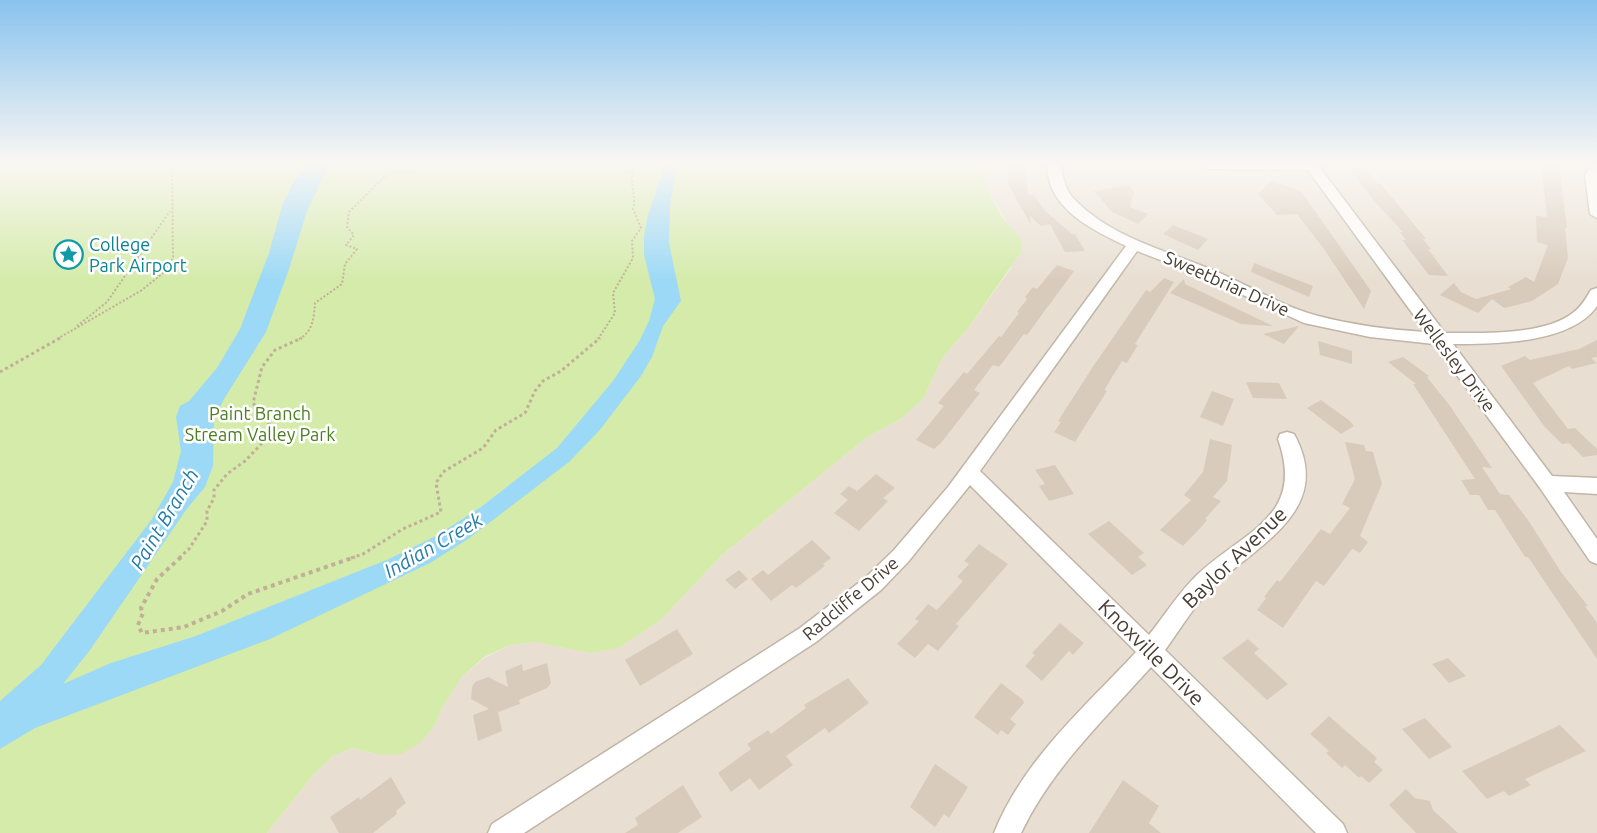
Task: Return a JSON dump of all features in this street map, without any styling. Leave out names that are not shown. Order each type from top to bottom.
[{"type":"street","name":"Sweetbriar Drive","points":[[1068,203],[1090,220],[1135,244],[1308,318],[1350,329],[1439,339],[1510,336],[1557,327],[1575,320],[1586,311],[1597,293]]},
{"type":"street","name":"Wellesley Drive","points":[[1339,203],[1547,483],[1597,555]]},
{"type":"street","name":"Radcliffe Drive","points":[[501,833],[762,666],[873,584],[902,556],[932,521],[1135,244]]},
{"type":"street","name":"Baylor Avenue","points":[[1007,833],[1029,792],[1058,750],[1151,651],[1184,603],[1207,579],[1263,535],[1289,503],[1294,490],[1296,470],[1287,439]]},
{"type":"street","name":"Knoxville Drive","points":[[969,472],[1334,833]]},
{"type":"street","points":[[1547,483],[1597,486]]},
{"type":"path","points":[[0,372],[142,290],[163,273],[173,258],[171,203]]},
{"type":"path","points":[[359,203],[350,212],[347,227],[354,235],[346,245],[357,249],[345,264],[342,284],[315,303],[314,322],[303,338],[275,350],[262,367],[253,403],[270,425],[267,438],[245,461],[227,474],[214,490],[214,498],[207,511],[207,521],[189,549],[157,579],[141,608],[143,613],[138,625],[142,633],[184,627],[222,611],[249,594],[363,554],[403,529],[441,512],[436,483],[443,472],[483,448],[496,430],[525,412],[535,391],[543,381],[561,371],[603,335],[615,313],[613,293],[633,258],[632,241],[640,228],[633,209],[635,203]]},
{"type":"path","points":[[73,329],[107,302],[171,211]]},
{"type":"shaded area","points":[[995,203],[1597,203],[1597,833],[267,833],[314,774],[333,756],[352,748],[376,754],[435,725],[442,708],[461,678],[484,658],[510,645],[534,642],[591,653],[619,648],[661,620],[722,555],[866,438],[902,418],[923,399],[943,357],[969,327],[1011,268],[1018,235],[1007,223]]},
{"type":"green space","name":"Paint Branch Stream Valley Park","points":[[0,203],[994,203],[1020,238],[1021,252],[969,327],[943,357],[923,399],[902,418],[866,438],[722,555],[661,620],[619,648],[591,653],[534,642],[510,645],[484,657],[461,678],[442,708],[435,725],[420,743],[399,755],[376,754],[352,748],[333,756],[314,774],[267,833],[0,833]]},
{"type":"water","points":[[283,203],[311,203],[266,332],[214,419],[213,466],[205,487],[186,510],[90,650],[63,684],[111,663],[196,636],[389,559],[436,536],[481,507],[557,448],[613,381],[640,340],[649,321],[655,299],[644,255],[644,236],[652,203],[671,203],[669,243],[681,301],[663,326],[652,357],[641,376],[599,431],[569,462],[468,539],[430,563],[270,639],[35,728],[0,749],[0,701],[41,665],[152,519],[173,482],[181,451],[176,417],[180,406],[189,401],[217,368],[240,329],[269,253]]},
{"type":"building","points":[[1019,203],[1039,203],[1044,210],[1072,234],[1075,234],[1085,251],[1065,252],[1050,224],[1041,226],[1030,216],[1031,225]]},
{"type":"building","points":[[1104,203],[1131,203],[1130,207],[1148,214],[1138,224],[1112,212]]},
{"type":"building","points":[[1266,203],[1309,203],[1371,291],[1364,309],[1324,249],[1297,214],[1277,215]]},
{"type":"building","points":[[1376,203],[1396,203],[1426,239],[1423,239],[1431,249],[1428,249],[1448,276],[1429,275],[1402,240],[1406,240],[1400,232],[1403,232]]},
{"type":"building","points":[[1545,203],[1564,203],[1568,258],[1558,284],[1532,301],[1504,308],[1492,299],[1478,313],[1440,295],[1454,283],[1461,292],[1476,299],[1511,289],[1508,287],[1526,277],[1534,282],[1548,245],[1537,242],[1536,216],[1547,217]]},
{"type":"building","points":[[1173,225],[1208,239],[1198,250],[1163,234]]},
{"type":"building","points":[[1254,263],[1313,286],[1309,297],[1251,272]]},
{"type":"building","points":[[1057,265],[1074,271],[1027,335],[1024,334],[999,367],[993,365],[974,390],[980,393],[941,443],[934,449],[916,440],[944,406],[938,403],[964,372],[967,374],[999,336],[1001,337],[1019,313],[1017,312],[1027,299],[1025,297],[1033,287],[1037,289]]},
{"type":"building","points":[[1164,278],[1174,282],[1135,344],[1138,345],[1127,363],[1122,361],[1106,387],[1107,391],[1075,442],[1054,432],[1061,422],[1058,421],[1094,365],[1146,290],[1150,292]]},
{"type":"building","points":[[1184,279],[1185,284],[1273,326],[1241,324],[1170,293]]},
{"type":"building","points":[[1299,326],[1284,344],[1263,334]]},
{"type":"building","points":[[1597,340],[1597,357],[1591,358],[1597,363],[1572,369],[1569,366],[1533,383],[1568,429],[1575,428],[1597,449],[1597,455],[1583,457],[1569,443],[1562,444],[1544,426],[1501,366],[1525,356],[1530,360],[1579,349]]},
{"type":"building","points":[[1318,341],[1352,351],[1352,364],[1320,355]]},
{"type":"building","points":[[1403,357],[1429,376],[1427,377],[1450,406],[1492,468],[1482,467],[1500,494],[1509,495],[1561,572],[1588,606],[1585,606],[1597,623],[1597,659],[1495,510],[1488,510],[1479,495],[1470,495],[1461,480],[1475,479],[1413,384],[1416,384],[1388,362]]},
{"type":"building","points":[[1246,382],[1279,383],[1287,399],[1253,398]]},
{"type":"building","points":[[1212,391],[1234,399],[1223,426],[1200,417]]},
{"type":"building","points":[[1321,400],[1354,426],[1341,434],[1307,408]]},
{"type":"building","points":[[1210,439],[1232,445],[1227,481],[1213,497],[1221,501],[1183,546],[1160,530],[1191,500],[1184,495],[1203,472]]},
{"type":"building","points":[[1345,442],[1364,445],[1366,451],[1373,452],[1382,484],[1360,536],[1368,542],[1360,553],[1352,549],[1324,586],[1316,581],[1283,628],[1257,610],[1277,580],[1280,582],[1321,529],[1330,534],[1350,508],[1342,504],[1355,479]]},
{"type":"building","points":[[1055,465],[1074,494],[1049,501],[1039,486],[1045,484],[1035,470]]},
{"type":"building","points":[[876,474],[895,488],[883,498],[888,501],[859,531],[834,513],[848,500],[840,494],[849,486],[857,491]]},
{"type":"building","points":[[1109,521],[1144,553],[1138,557],[1147,565],[1132,575],[1088,534]]},
{"type":"building","points":[[812,540],[831,558],[823,564],[825,566],[796,588],[792,585],[771,601],[751,579],[763,570],[768,575]]},
{"type":"building","points":[[979,544],[1008,564],[956,624],[959,626],[938,651],[928,644],[915,658],[897,644],[919,621],[915,619],[928,604],[937,610],[963,581],[957,577],[969,564],[964,561]]},
{"type":"building","points":[[739,570],[748,579],[735,589],[725,580]]},
{"type":"building","points":[[1060,623],[1084,643],[1073,655],[1069,651],[1042,681],[1025,666],[1035,655],[1032,653]]},
{"type":"building","points":[[677,629],[693,654],[640,686],[625,660]]},
{"type":"building","points":[[1248,639],[1259,649],[1254,653],[1288,684],[1267,700],[1222,658]]},
{"type":"building","points":[[1448,658],[1466,676],[1449,683],[1432,664]]},
{"type":"building","points":[[547,663],[551,683],[547,688],[519,700],[520,704],[498,712],[502,731],[478,741],[473,715],[489,709],[471,699],[475,682],[488,677],[508,687],[505,671],[522,664],[523,671]]},
{"type":"building","points":[[848,678],[869,703],[829,733],[825,728],[786,756],[793,765],[759,790],[750,778],[731,792],[718,773],[751,749],[747,744],[768,730],[771,734],[806,708],[804,705]]},
{"type":"building","points":[[1001,683],[1024,703],[1010,719],[1016,724],[1008,735],[1001,730],[998,735],[974,717]]},
{"type":"building","points":[[1329,716],[1377,758],[1374,762],[1383,770],[1369,783],[1361,776],[1359,778],[1345,765],[1342,768],[1326,753],[1329,751],[1310,734]]},
{"type":"building","points":[[1425,718],[1452,747],[1429,759],[1402,729]]},
{"type":"building","points":[[1560,725],[1586,751],[1525,779],[1531,785],[1509,796],[1504,791],[1487,799],[1462,771]]},
{"type":"building","points":[[935,764],[968,787],[949,818],[944,814],[935,827],[910,807]]},
{"type":"building","points":[[391,777],[406,803],[396,811],[397,814],[373,833],[339,833],[330,817],[359,797],[360,800]]},
{"type":"building","points":[[1123,780],[1159,806],[1149,823],[1161,833],[1089,833]]},
{"type":"building","points":[[683,785],[702,817],[678,833],[625,833],[638,825],[635,818]]},
{"type":"building","points":[[1406,789],[1415,798],[1430,801],[1433,810],[1458,833],[1416,833],[1389,805]]},
{"type":"place","name":"College Park Airport","points":[[68,254]]},
{"type":"water label","name":"Paint Branch","points":[[164,519]]},
{"type":"water label","name":"Indian Creek","points":[[433,545]]}]
